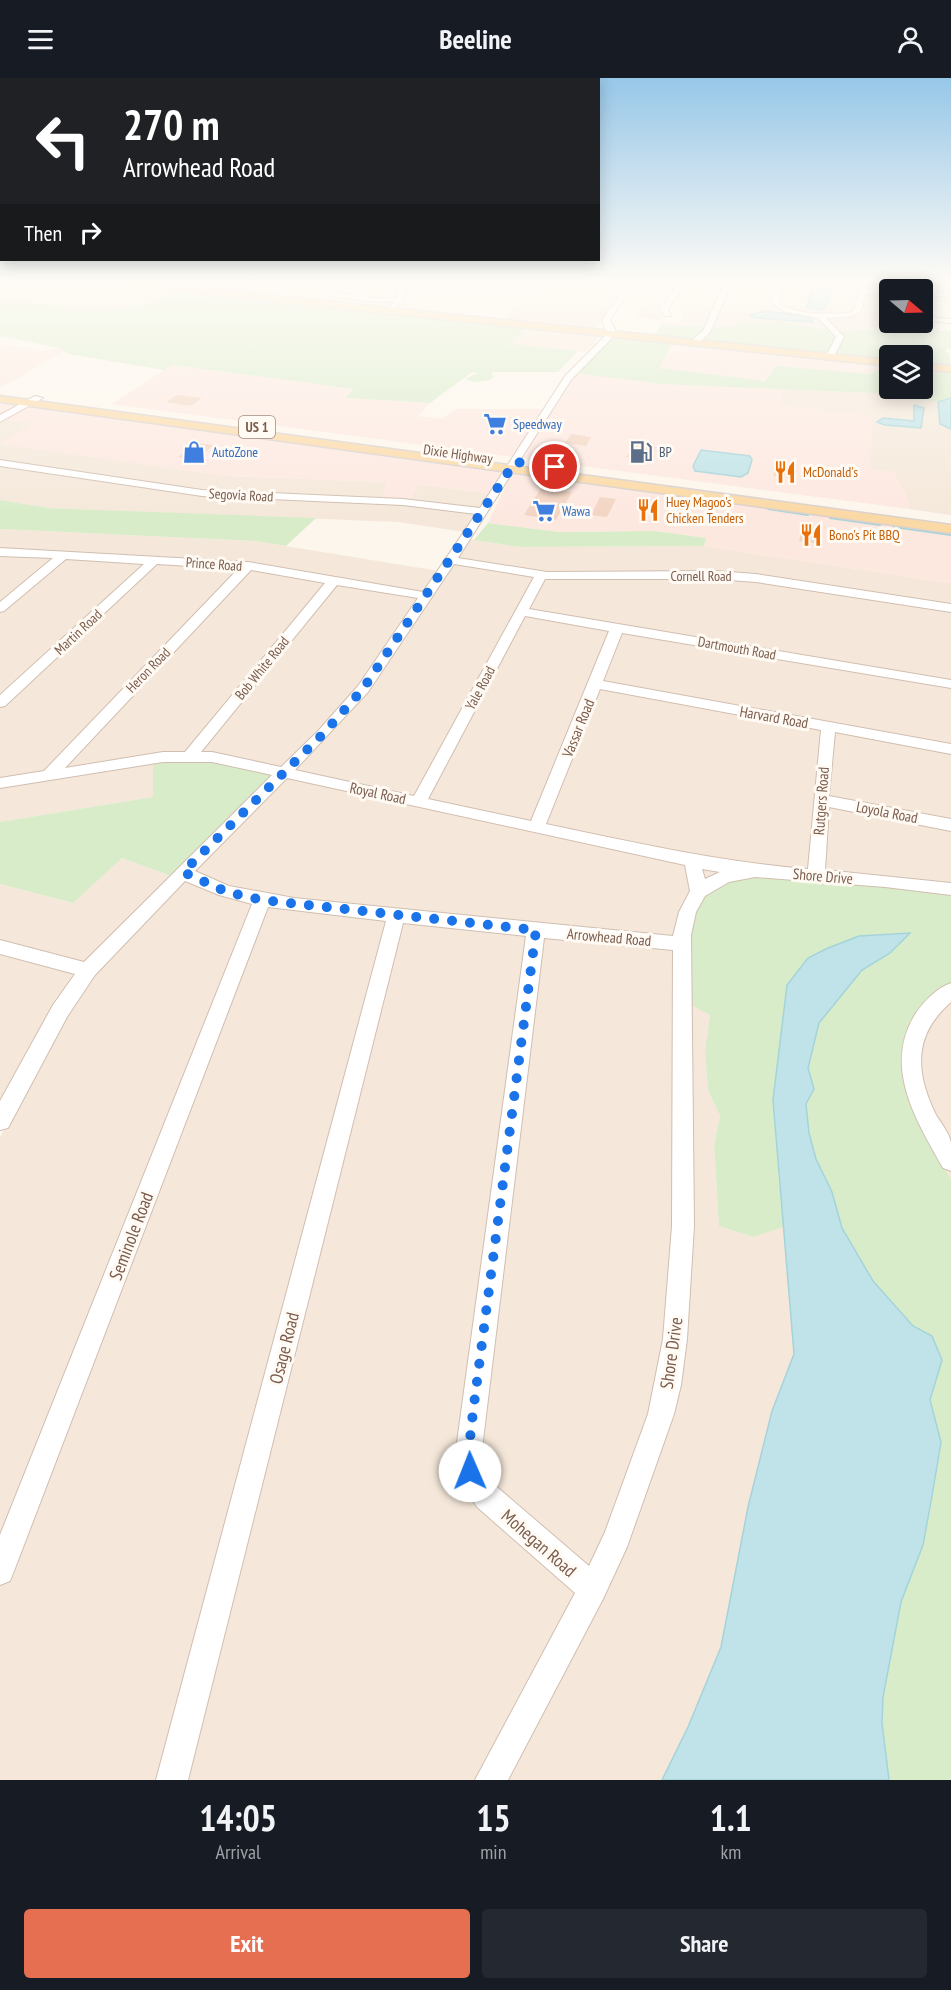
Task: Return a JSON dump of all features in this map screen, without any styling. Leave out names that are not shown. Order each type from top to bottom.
[{"type":"main road","points":[[848,358],[879,362]]},
{"type":"main road","points":[[933,367],[951,369]]},
{"type":"main road","name":"Dixie Highway","points":[[0,392],[33,400],[821,507],[951,528]]},
{"type":"main road","name":"US 1","points":[[0,399],[33,400]]},
{"type":"main road","name":"Dixie Highway","points":[[248,429],[363,448],[513,465]]},
{"type":"main road","name":"Dixie Highway","points":[[821,507],[951,520]]},
{"type":"street","points":[[0,1121],[7,1093],[88,970],[183,872],[323,734],[363,689],[483,512],[568,378],[587,358]]},
{"type":"street","points":[[0,419],[33,400]]},
{"type":"street","name":"Segovia Road","points":[[0,463],[202,493],[403,502],[483,512]]},
{"type":"street","name":"Prince Road","points":[[0,552],[248,566],[427,596]]},
{"type":"street","points":[[0,608],[64,555]]},
{"type":"street","name":"Martin Road","points":[[0,703],[155,560]]},
{"type":"street","name":"Cornell Road","points":[[451,560],[541,575],[756,578],[951,608]]},
{"type":"street","name":"Heron Road","points":[[49,776],[248,566]]},
{"type":"street","name":"Yale Road","points":[[419,801],[541,575]]},
{"type":"street","name":"Bob White Road","points":[[191,755],[334,580]]},
{"type":"street","name":"Dartmouth Road","points":[[522,612],[951,684]]},
{"type":"street","name":"Vassar Road","points":[[537,827],[617,628]]},
{"type":"street","name":"Harvard Road","points":[[596,684],[951,749]]},
{"type":"street","name":"Rutgers Road","points":[[816,876],[824,762],[829,726]]},
{"type":"street","name":"Royal Road","points":[[0,783],[163,757],[191,755],[221,758],[692,861],[755,871]]},
{"type":"street","name":"Loyola Road","points":[[822,800],[951,825]]},
{"type":"street","points":[[692,861],[699,892]]},
{"type":"street","name":"Shore Drive","points":[[491,1780],[593,1589],[617,1537],[661,1414],[675,1339],[683,1226],[682,944],[684,919],[691,904],[699,892],[714,881],[726,876],[755,871],[951,889]]},
{"type":"street","name":"Arrowhead Road","points":[[183,872],[227,892],[262,900],[396,916],[682,944]]},
{"type":"street","name":"Seminole Road","points":[[0,1571],[262,900]]},
{"type":"street","name":"Osage Road","points":[[172,1780],[396,916]]},
{"type":"street","name":"Mohegan Road","points":[[536,930],[468,1457],[470,1471],[476,1484],[487,1497],[593,1589]]},
{"type":"street","points":[[0,947],[88,970]]},
{"type":"street","points":[[951,991],[929,1009],[918,1024],[910,1054],[915,1093],[944,1137],[951,1161]]},
{"type":"shaded area","points":[[0,358],[52,358],[0,388]]},
{"type":"shaded area","points":[[663,358],[837,358],[879,363],[879,370],[871,374],[777,367],[764,381],[658,368]]},
{"type":"shaded area","points":[[172,365],[355,389],[346,398],[430,403],[418,416],[441,419],[457,409],[544,409],[514,457],[112,404]]},
{"type":"shaded area","points":[[575,373],[661,384],[783,389],[779,405],[873,416],[870,469],[894,472],[909,501],[909,509],[521,458]]},
{"type":"shaded area","points":[[783,389],[872,393],[879,394],[879,399],[916,399],[938,402],[939,421],[943,426],[951,429],[951,515],[909,509],[909,501],[870,469],[779,405]]},
{"type":"shaded area","points":[[0,403],[504,472],[490,494],[419,484],[409,503],[381,501],[387,482],[227,476],[1,444],[32,423],[0,419]]},
{"type":"shaded area","points":[[0,419],[33,423],[2,444],[227,476],[387,482],[381,501],[419,484],[490,494],[465,532],[398,522],[48,508],[0,500]]},
{"type":"shaded area","points":[[512,473],[951,534],[951,583],[704,546],[706,538],[655,531],[559,532],[488,523]]},
{"type":"shaded area","points":[[0,529],[255,541],[439,571],[358,688],[337,713],[279,771],[153,758],[154,797],[0,822]]},
{"type":"shaded area","points":[[469,539],[520,547],[704,546],[951,583],[951,891],[710,1015],[705,1051],[708,1090],[720,1116],[714,1145],[719,1226],[753,1237],[784,1227],[794,1354],[772,1411],[748,1507],[721,1647],[688,1727],[662,1780],[0,1780],[0,1137],[80,991],[188,874],[347,716],[368,690]]},
{"type":"shaded area","points":[[122,858],[171,876],[99,949],[0,1105],[0,884],[72,903]]},
{"type":"shaded area","points":[[951,996],[951,1179],[932,1149],[907,1043]]},
{"type":"green space","points":[[95,358],[571,358],[558,372],[492,372],[493,377],[490,380],[474,382],[465,379],[478,373],[472,372],[430,403],[345,398],[354,389],[172,365],[164,370]]},
{"type":"green space","points":[[590,358],[664,358],[659,368],[765,381],[776,366],[871,374],[879,370],[879,394],[661,384],[575,373]]},
{"type":"green space","points":[[855,358],[879,358],[879,361]]},
{"type":"green space","points":[[933,358],[950,358],[951,368],[933,366]]},
{"type":"green space","points":[[933,368],[951,370],[951,398],[938,402],[916,399],[933,399]]},
{"type":"green space","points":[[0,500],[48,508],[316,518],[286,546],[255,541],[0,529]]},
{"type":"green space","points":[[488,523],[559,532],[655,531],[706,538],[704,546],[520,547],[474,540]]},
{"type":"green space","points":[[193,754],[279,771],[171,876],[122,858],[73,903],[0,884],[0,822],[153,797],[153,758]]},
{"type":"green space","points":[[736,872],[951,891],[951,996],[907,1043],[932,1149],[951,1179],[951,1780],[889,1780],[882,1723],[883,1697],[901,1602],[923,1545],[941,1442],[930,1400],[942,1360],[932,1336],[913,1326],[873,1281],[842,1227],[832,1192],[816,1159],[809,1133],[806,1104],[814,1089],[808,1068],[819,1023],[862,969],[890,953],[909,934],[859,936],[808,958],[778,1171],[784,1227],[753,1237],[719,1226],[714,1145],[720,1116],[708,1090],[705,1051],[710,1015],[682,1000],[681,963],[698,894]]},
{"type":"water","points":[[951,398],[951,429],[940,424],[938,402]]},
{"type":"water","points":[[914,405],[924,408],[921,428],[885,425],[877,422],[883,418],[914,421]]},
{"type":"water","points":[[701,450],[750,456],[752,460],[748,473],[741,477],[695,471],[693,466]]},
{"type":"water","points":[[910,933],[890,953],[862,970],[819,1023],[808,1068],[814,1089],[806,1104],[809,1133],[816,1159],[832,1192],[842,1228],[873,1281],[913,1326],[932,1336],[942,1360],[930,1400],[941,1442],[932,1496],[923,1545],[901,1602],[883,1697],[882,1723],[889,1780],[662,1780],[688,1727],[721,1647],[748,1507],[772,1411],[794,1354],[773,1100],[787,985],[808,958],[828,948],[859,936]]},
{"type":"building","points":[[177,395],[202,398],[191,406],[166,402]]},
{"type":"building","points":[[571,434],[591,437],[586,446],[565,443]]},
{"type":"building","name":"BP","points":[[636,442],[653,444],[652,446],[656,447],[650,460],[626,457]]},
{"type":"building","name":"AutoZone","points":[[196,443],[214,445],[196,460],[178,457]]},
{"type":"building","name":"McDonald's","points":[[776,465],[797,468],[794,478],[773,476]]},
{"type":"building","points":[[541,488],[572,492],[556,520],[524,515]]},
{"type":"building","points":[[600,497],[616,499],[607,517],[591,515]]},
{"type":"building","name":"Bono's Pit BBQ","points":[[802,526],[822,528],[820,544],[799,541]]},
{"type":"waterway","points":[[768,509],[808,515]]},
{"type":"waterway","points":[[830,518],[880,525]]},
{"type":"waterway","points":[[894,527],[951,535]]},
{"type":"place","name":"Speedway","points":[[495,424]]},
{"type":"place","name":"AutoZone","points":[[194,452]]},
{"type":"place","name":"BP","points":[[641,452]]},
{"type":"place","name":"McDonald's","points":[[785,472]]},
{"type":"place","name":"Huey Magoo's Chicken Tenders","points":[[648,510]]},
{"type":"place","name":"Wawa","points":[[544,511]]},
{"type":"place","name":"Bono's Pit BBQ","points":[[811,535]]},
{"type":"route","points":[[470,1471],[468,1457],[473,1412],[536,930],[262,900],[227,892],[183,872],[323,734],[363,689],[515,462],[555,467]]}]
